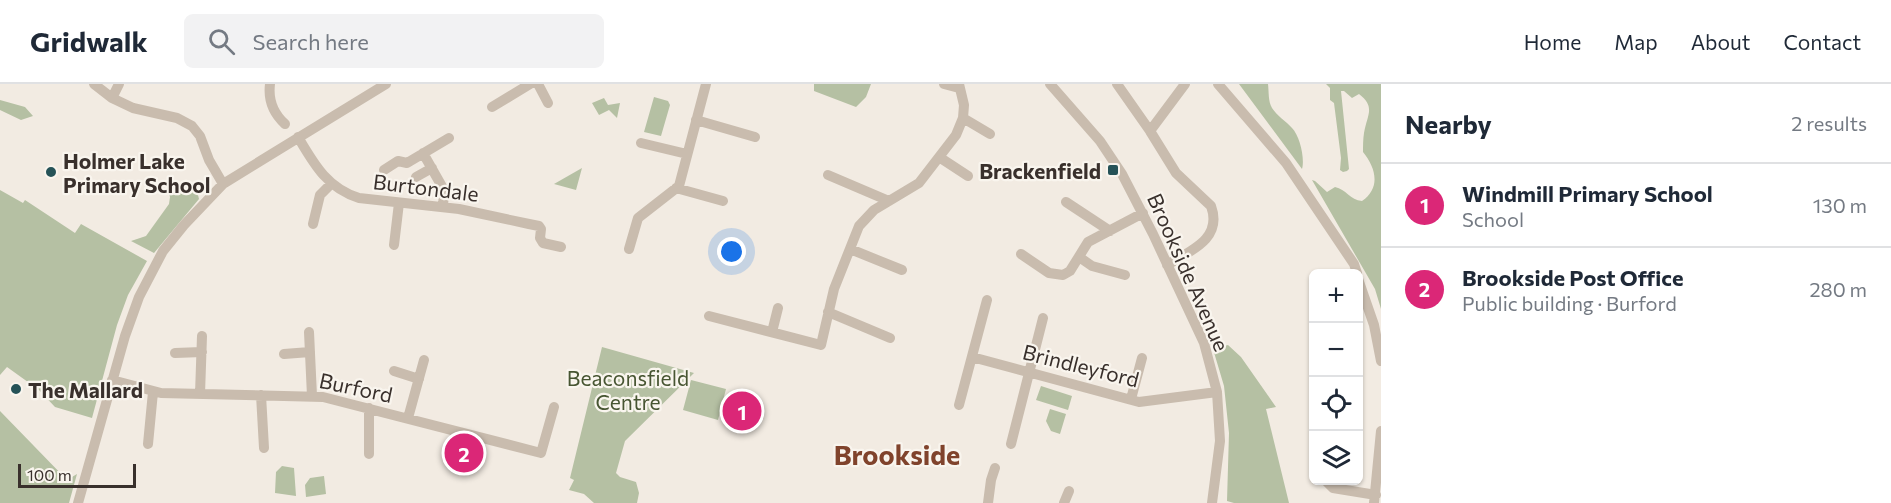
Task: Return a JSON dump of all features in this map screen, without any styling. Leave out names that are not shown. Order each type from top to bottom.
[{"type":"street","points":[[94,84],[112,98],[134,108],[177,118],[192,126],[200,136],[209,160],[223,184]]},
{"type":"street","points":[[112,98],[118,84]]},
{"type":"street","points":[[270,84],[271,104],[277,121]]},
{"type":"street","points":[[492,107],[513,88],[530,84]]},
{"type":"street","points":[[538,84],[548,103]]},
{"type":"street","points":[[629,249],[638,218],[679,186],[706,84]]},
{"type":"street","points":[[709,316],[821,345],[834,289],[860,226],[874,210],[919,183],[956,135],[963,118],[964,105],[959,86],[944,84]]},
{"type":"street","name":"Brookside Avenue","points":[[1050,84],[1110,154],[1143,213],[1204,343],[1217,392],[1220,441],[1212,503]]},
{"type":"street","points":[[1118,84],[1176,174],[1211,206],[1214,216],[1214,226],[1206,241],[1167,265]]},
{"type":"street","points":[[1150,131],[1185,84]]},
{"type":"street","points":[[1218,84],[1286,163],[1356,269]]},
{"type":"street","points":[[78,503],[125,336],[139,297],[157,260],[184,225],[223,184],[379,86]]},
{"type":"street","points":[[963,118],[990,134]]},
{"type":"street","points":[[696,120],[755,137]]},
{"type":"street","name":"Burtondale","points":[[298,137],[314,164],[331,184],[344,194],[359,198],[443,207],[539,226],[543,243],[561,248]]},
{"type":"street","points":[[384,170],[398,161],[407,163],[449,138]]},
{"type":"street","points":[[640,143],[687,154]]},
{"type":"street","points":[[423,153],[444,190],[443,207]]},
{"type":"street","points":[[939,157],[968,176]]},
{"type":"street","points":[[416,177],[432,168]]},
{"type":"street","points":[[828,175],[889,201]]},
{"type":"street","points":[[313,224],[322,190],[331,184]]},
{"type":"street","points":[[676,188],[723,201]]},
{"type":"street","points":[[1066,202],[1110,231]]},
{"type":"street","points":[[394,245],[399,203]]},
{"type":"street","points":[[1021,254],[1049,273],[1063,275],[1070,271],[1088,242],[1143,213]]},
{"type":"street","points":[[850,249],[902,270]]},
{"type":"street","points":[[1079,257],[1092,266],[1125,275]]},
{"type":"street","points":[[1363,291],[1374,325],[1381,361]]},
{"type":"street","points":[[959,405],[987,300]]},
{"type":"street","points":[[772,332],[778,308]]},
{"type":"street","points":[[828,312],[890,338]]},
{"type":"street","points":[[1011,444],[1042,318]]},
{"type":"street","points":[[309,332],[312,396]]},
{"type":"street","points":[[200,394],[202,336]]},
{"type":"street","points":[[175,353],[202,352]]},
{"type":"street","points":[[284,354],[310,352]]},
{"type":"street","name":"Brindleyford","points":[[972,357],[1139,402],[1217,392]]},
{"type":"street","points":[[1131,399],[1142,358]]},
{"type":"street","points":[[408,418],[424,360]]},
{"type":"street","points":[[394,372],[419,379]]},
{"type":"street","name":"Burford","points":[[112,380],[153,392],[332,398],[541,453],[554,407]]},
{"type":"street","points":[[148,444],[153,392]]},
{"type":"street","points":[[261,394],[264,448]]},
{"type":"street","points":[[369,408],[369,454]]},
{"type":"street","points":[[1331,485],[1334,488],[1375,499],[1381,431]]},
{"type":"street","points":[[988,503],[995,468]]},
{"type":"street","points":[[1064,503],[1069,491]]},
{"type":"green space","points":[[814,84],[871,84],[866,97],[856,107],[814,91]]},
{"type":"green space","points":[[1239,84],[1268,84],[1272,108],[1297,136],[1302,154],[1302,169]]},
{"type":"green space","points":[[1326,84],[1381,84],[1381,309],[1375,289],[1312,180],[1327,192],[1335,187],[1354,199],[1362,201],[1368,196],[1374,184],[1371,165],[1363,152],[1369,107],[1359,94],[1352,98],[1341,91],[1349,169],[1343,172],[1340,170],[1341,158],[1334,103],[1330,100],[1330,88]]},
{"type":"green space","points":[[654,97],[668,101],[670,105],[661,136],[644,132]]},
{"type":"green space","points":[[604,98],[608,105],[620,103],[617,118],[609,110],[599,115],[592,103]]},
{"type":"green space","points":[[0,100],[25,107],[33,116],[21,120],[0,110]]},
{"type":"green space","points":[[582,168],[576,190],[554,184]]},
{"type":"green space","points":[[177,181],[197,191],[199,199],[154,253],[131,241],[146,236],[169,204],[170,197],[166,184]]},
{"type":"green space","points":[[0,190],[23,203],[25,200],[75,233],[81,224],[147,261],[128,295],[117,325],[92,418],[55,407],[39,390],[7,367],[0,375]]},
{"type":"green space","points":[[1228,345],[1241,357],[1276,407],[1266,409],[1289,503],[1227,501],[1229,433],[1224,386],[1213,349]]},
{"type":"green space","name":"Beaconsfield Centre","points":[[602,347],[694,373],[625,441],[616,473],[620,477],[636,482],[639,493],[637,503],[594,503],[584,494],[569,490],[574,480],[570,478]]},
{"type":"green space","points":[[691,380],[726,389],[718,420],[683,410]]},
{"type":"green space","points":[[1041,386],[1072,396],[1068,410],[1036,400]]},
{"type":"green space","points":[[1050,409],[1066,414],[1060,434],[1051,431],[1046,421]]},
{"type":"green space","points":[[0,411],[67,480],[77,474],[69,503],[0,503]]},
{"type":"green space","points":[[282,466],[294,468],[296,496],[275,493],[276,472]]},
{"type":"green space","points":[[324,476],[326,494],[306,497],[305,485],[310,478]]},
{"type":"place","name":"Brackenfield","points":[[1113,170]]},
{"type":"place","name":"Holmer Lake Primary School","points":[[51,172]]},
{"type":"place","name":"The Mallard","points":[[16,389]]},
{"type":"place","name":"Windmill Primary School","points":[[742,411]]},
{"type":"place","name":"Brookside Post Office","points":[[464,453]]},
{"type":"district","name":"Brookside","points":[[897,454]]}]
